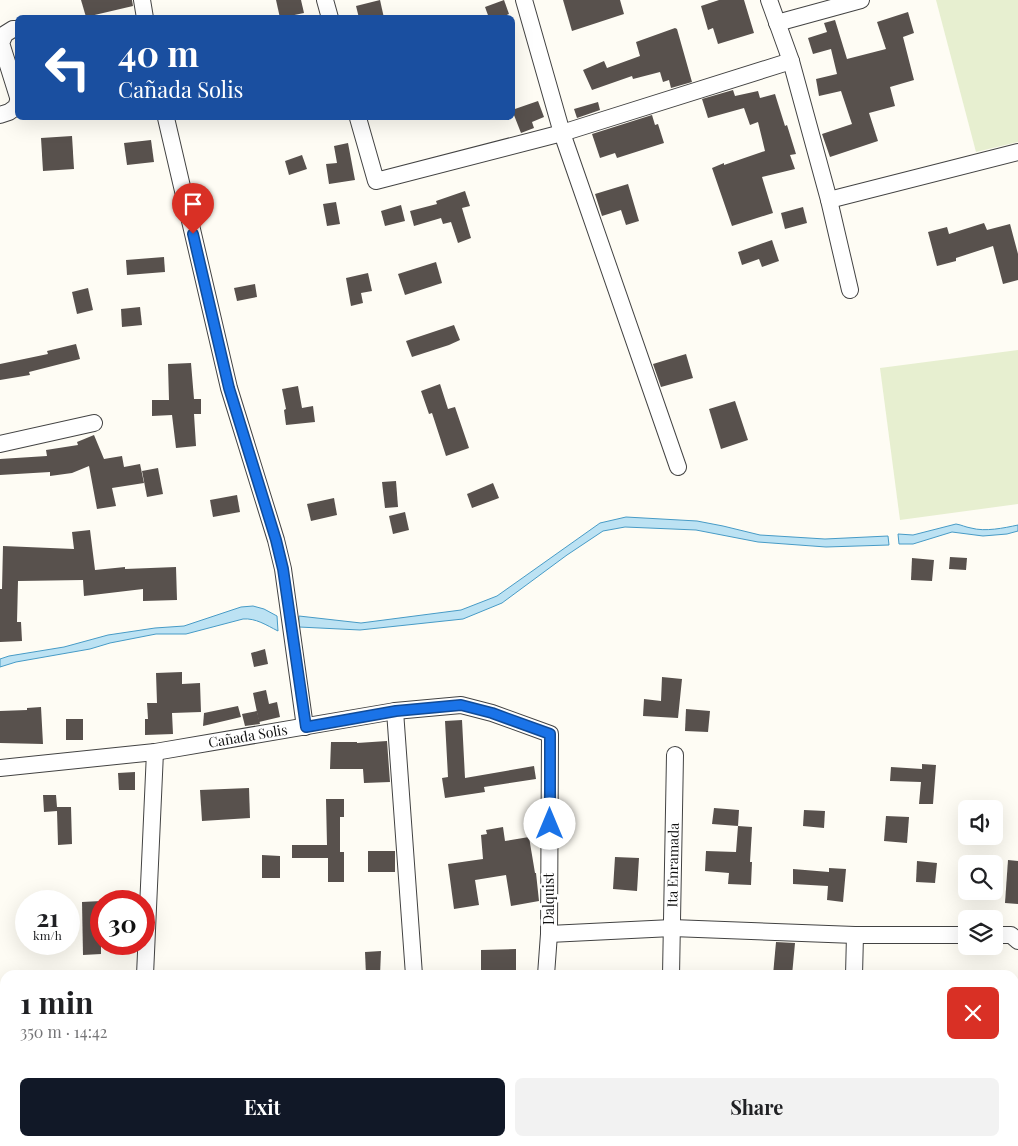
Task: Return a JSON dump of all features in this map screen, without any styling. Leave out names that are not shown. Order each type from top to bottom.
[{"type":"street","points":[[142,0],[144,15]]},
{"type":"street","points":[[325,0],[329,15]]},
{"type":"street","points":[[524,0],[562,133],[678,467]]},
{"type":"street","points":[[769,0],[791,61],[829,200],[850,290]]},
{"type":"street","points":[[777,23],[861,0]]},
{"type":"street","points":[[15,29],[5,34],[2,43],[15,88]]},
{"type":"street","points":[[359,120],[376,181],[562,133],[791,61]]},
{"type":"street","points":[[0,115],[15,108]]},
{"type":"street","points":[[166,120],[229,388],[274,531],[283,569],[306,727]]},
{"type":"street","points":[[829,200],[1018,152]]},
{"type":"street","points":[[0,444],[94,423]]},
{"type":"street","name":"Cañada Solis","points":[[0,768],[155,752],[396,711],[461,705],[492,713],[550,734]]},
{"type":"street","points":[[396,711],[414,970]]},
{"type":"street","name":"Dalquist","points":[[546,970],[549,934],[550,734]]},
{"type":"street","points":[[145,970],[155,752]]},
{"type":"street","name":"Ita Enramada","points":[[671,970],[676,756]]},
{"type":"street","points":[[549,934],[672,928],[855,935],[958,935]]},
{"type":"street","points":[[854,970],[855,935]]},
{"type":"street","points":[[1003,935],[1011,935],[1018,941]]},
{"type":"green space","points":[[936,0],[1018,0],[1018,142],[976,152]]},
{"type":"green space","points":[[1018,350],[1018,504],[900,520],[880,368]]},
{"type":"water","points":[[626,517],[697,521],[760,535],[825,539],[888,536],[889,545],[826,547],[758,542],[696,530],[625,527],[603,531],[502,603],[463,619],[360,630],[299,627],[299,616],[361,623],[461,610],[497,596],[600,523]]},
{"type":"water","points":[[956,524],[982,530],[1018,525],[1018,531],[983,536],[952,532],[913,544],[899,544],[898,534],[913,535]]},
{"type":"water","points":[[253,606],[277,616],[278,631],[257,621],[243,619],[186,634],[156,634],[90,649],[16,662],[0,667],[0,659],[9,656],[64,647],[108,635],[184,626],[241,607]]},
{"type":"building","points":[[81,0],[132,0],[133,6],[95,15],[85,15]]},
{"type":"building","points":[[276,0],[301,0],[304,13],[279,15]]},
{"type":"building","points":[[380,0],[383,15],[358,15],[356,6]]},
{"type":"building","points":[[504,0],[509,14],[488,15],[485,7]]},
{"type":"building","points":[[563,0],[620,0],[624,14],[572,31]]},
{"type":"building","points":[[719,0],[744,0],[754,33],[718,44],[713,28],[708,30],[701,6]]},
{"type":"building","points":[[908,12],[914,33],[903,37],[914,80],[890,87],[895,106],[869,113],[878,141],[830,157],[822,134],[852,124],[841,91],[819,96],[816,79],[837,74],[831,49],[813,54],[808,38],[827,32],[824,23],[835,20],[847,59],[886,49],[877,22]]},
{"type":"building","points":[[675,28],[677,29],[692,82],[671,88],[669,80],[663,82],[660,72],[633,79],[632,76],[592,90],[583,70],[604,61],[607,68],[640,56],[636,42]]},
{"type":"building","points":[[733,90],[735,96],[758,91],[760,98],[775,94],[796,154],[790,155],[795,169],[762,177],[773,213],[732,226],[712,168],[765,151],[758,122],[750,125],[744,108],[708,118],[702,99]]},
{"type":"building","points":[[538,101],[544,117],[532,122],[534,128],[521,133],[515,118],[515,109]]},
{"type":"building","points":[[598,102],[600,110],[577,118],[574,109]]},
{"type":"building","points":[[652,115],[655,125],[658,124],[664,143],[617,158],[615,153],[600,158],[592,134]]},
{"type":"building","points":[[72,136],[74,169],[43,171],[41,138]]},
{"type":"building","points":[[151,140],[154,162],[127,165],[124,143]]},
{"type":"building","points":[[348,143],[355,180],[329,184],[326,164],[337,163],[334,146]]},
{"type":"building","points":[[302,155],[307,169],[289,175],[285,161]]},
{"type":"building","points":[[628,184],[639,221],[626,225],[621,210],[602,216],[595,194]]},
{"type":"building","points":[[465,191],[470,206],[462,208],[471,238],[458,243],[451,222],[443,224],[441,218],[414,226],[410,211],[437,204],[436,201]]},
{"type":"building","points":[[336,202],[340,224],[327,226],[323,204]]},
{"type":"building","points":[[401,205],[405,221],[385,226],[381,211]]},
{"type":"building","points":[[803,207],[807,223],[785,229],[781,213]]},
{"type":"building","points":[[984,223],[987,230],[1010,224],[1018,254],[1018,280],[1003,284],[993,246],[956,258],[956,261],[937,266],[928,232],[947,227],[949,234]]},
{"type":"building","points":[[772,240],[779,261],[762,267],[759,259],[742,265],[738,252]]},
{"type":"building","points":[[164,257],[165,272],[127,275],[126,260]]},
{"type":"building","points":[[436,262],[442,283],[405,295],[398,274]]},
{"type":"building","points":[[368,273],[372,291],[361,293],[363,303],[351,306],[346,278]]},
{"type":"building","points":[[255,284],[257,297],[237,301],[234,288]]},
{"type":"building","points":[[88,288],[93,310],[77,314],[72,292]]},
{"type":"building","points":[[140,307],[142,325],[122,327],[121,309]]},
{"type":"building","points":[[454,325],[460,340],[412,357],[406,341]]},
{"type":"building","points":[[76,344],[80,359],[29,372],[30,375],[0,380],[0,364],[48,354],[47,351]]},
{"type":"building","points":[[686,354],[693,378],[661,387],[653,364]]},
{"type":"building","points":[[191,363],[194,399],[201,399],[201,414],[194,414],[196,446],[176,448],[172,415],[152,416],[152,400],[169,400],[168,364]]},
{"type":"building","points":[[440,384],[448,409],[455,407],[469,448],[446,456],[432,413],[429,414],[421,391]]},
{"type":"building","points":[[298,386],[302,408],[313,406],[315,422],[286,425],[284,410],[286,409],[282,389]]},
{"type":"building","points":[[735,401],[748,440],[721,449],[709,409]]},
{"type":"building","points":[[94,435],[104,459],[122,456],[124,467],[140,464],[144,483],[112,488],[116,506],[97,509],[89,466],[72,473],[50,476],[50,472],[0,475],[0,459],[47,456],[46,450],[78,445],[77,442]]},
{"type":"building","points":[[158,468],[163,494],[147,497],[142,471]]},
{"type":"building","points":[[396,481],[398,507],[385,508],[382,482]]},
{"type":"building","points":[[493,483],[499,498],[472,508],[467,494]]},
{"type":"building","points":[[237,495],[240,512],[213,517],[210,500]]},
{"type":"building","points":[[334,498],[337,515],[311,521],[307,504]]},
{"type":"building","points":[[405,512],[409,530],[393,534],[389,516]]},
{"type":"building","points":[[90,530],[95,570],[125,567],[125,569],[176,567],[177,600],[143,601],[143,589],[84,596],[83,580],[18,581],[17,622],[21,622],[22,641],[0,642],[0,589],[2,589],[3,546],[74,549],[72,532]]},
{"type":"building","points":[[950,557],[967,558],[966,570],[949,569]]},
{"type":"building","points":[[912,558],[934,560],[932,581],[911,580]]},
{"type":"building","points":[[265,649],[268,664],[254,667],[251,653]]},
{"type":"building","points":[[182,672],[182,684],[200,683],[201,712],[172,713],[173,734],[145,735],[145,719],[148,719],[147,703],[157,703],[156,673]]},
{"type":"building","points":[[662,677],[682,679],[678,718],[643,716],[644,699],[661,701]]},
{"type":"building","points":[[266,690],[269,704],[277,702],[280,717],[259,722],[253,693]]},
{"type":"building","points":[[238,706],[241,717],[203,726],[204,713]]},
{"type":"building","points":[[41,707],[43,744],[0,743],[0,711],[27,710],[27,708]]},
{"type":"building","points":[[686,709],[710,711],[708,732],[685,731]]},
{"type":"building","points":[[257,711],[260,724],[245,726],[242,714]]},
{"type":"building","points":[[66,719],[83,719],[83,740],[66,740]]},
{"type":"building","points":[[462,720],[465,778],[534,766],[536,779],[484,787],[485,792],[445,798],[442,778],[448,777],[445,721]]},
{"type":"building","points":[[387,741],[390,782],[364,783],[363,769],[330,769],[331,742]]},
{"type":"building","points":[[922,764],[936,765],[933,804],[919,804],[921,782],[890,781],[891,767],[922,769]]},
{"type":"building","points":[[135,772],[135,790],[119,790],[118,773]]},
{"type":"building","points":[[249,788],[250,818],[202,821],[200,790]]},
{"type":"building","points":[[43,795],[56,795],[57,807],[71,807],[72,844],[58,845],[57,811],[44,812]]},
{"type":"building","points":[[326,799],[344,799],[344,817],[340,817],[340,852],[344,852],[344,882],[328,882],[328,858],[292,858],[292,845],[327,845]]},
{"type":"building","points":[[714,808],[739,810],[738,826],[712,824]]},
{"type":"building","points":[[804,810],[825,811],[824,828],[803,826]]},
{"type":"building","points":[[886,816],[909,817],[907,843],[884,841]]},
{"type":"building","points":[[738,826],[752,827],[751,885],[728,884],[729,873],[705,871],[706,851],[736,852]]},
{"type":"building","points":[[503,827],[505,841],[529,837],[539,901],[511,906],[506,875],[475,880],[479,905],[454,909],[448,864],[483,859],[481,835],[487,834],[486,830]]},
{"type":"building","points":[[368,851],[395,851],[395,872],[368,872]]},
{"type":"building","points":[[262,855],[280,856],[280,878],[262,878]]},
{"type":"building","points":[[615,857],[639,858],[637,891],[613,889]]},
{"type":"building","points":[[1008,860],[1018,861],[1018,904],[1005,903]]},
{"type":"building","points":[[917,861],[937,863],[935,883],[916,882]]},
{"type":"building","points":[[829,868],[846,869],[843,902],[827,900],[828,886],[793,884],[793,869],[829,872]]},
{"type":"building","points":[[82,902],[90,902],[90,955],[83,955]]},
{"type":"building","points":[[776,942],[795,943],[792,970],[773,970]]},
{"type":"building","points":[[516,949],[516,970],[481,970],[481,950]]},
{"type":"building","points":[[381,951],[380,970],[366,970],[365,952]]},
{"type":"route","points":[[193,234],[229,388],[276,540],[286,582],[306,727],[396,711],[461,705],[492,713],[550,734],[550,824]]}]
